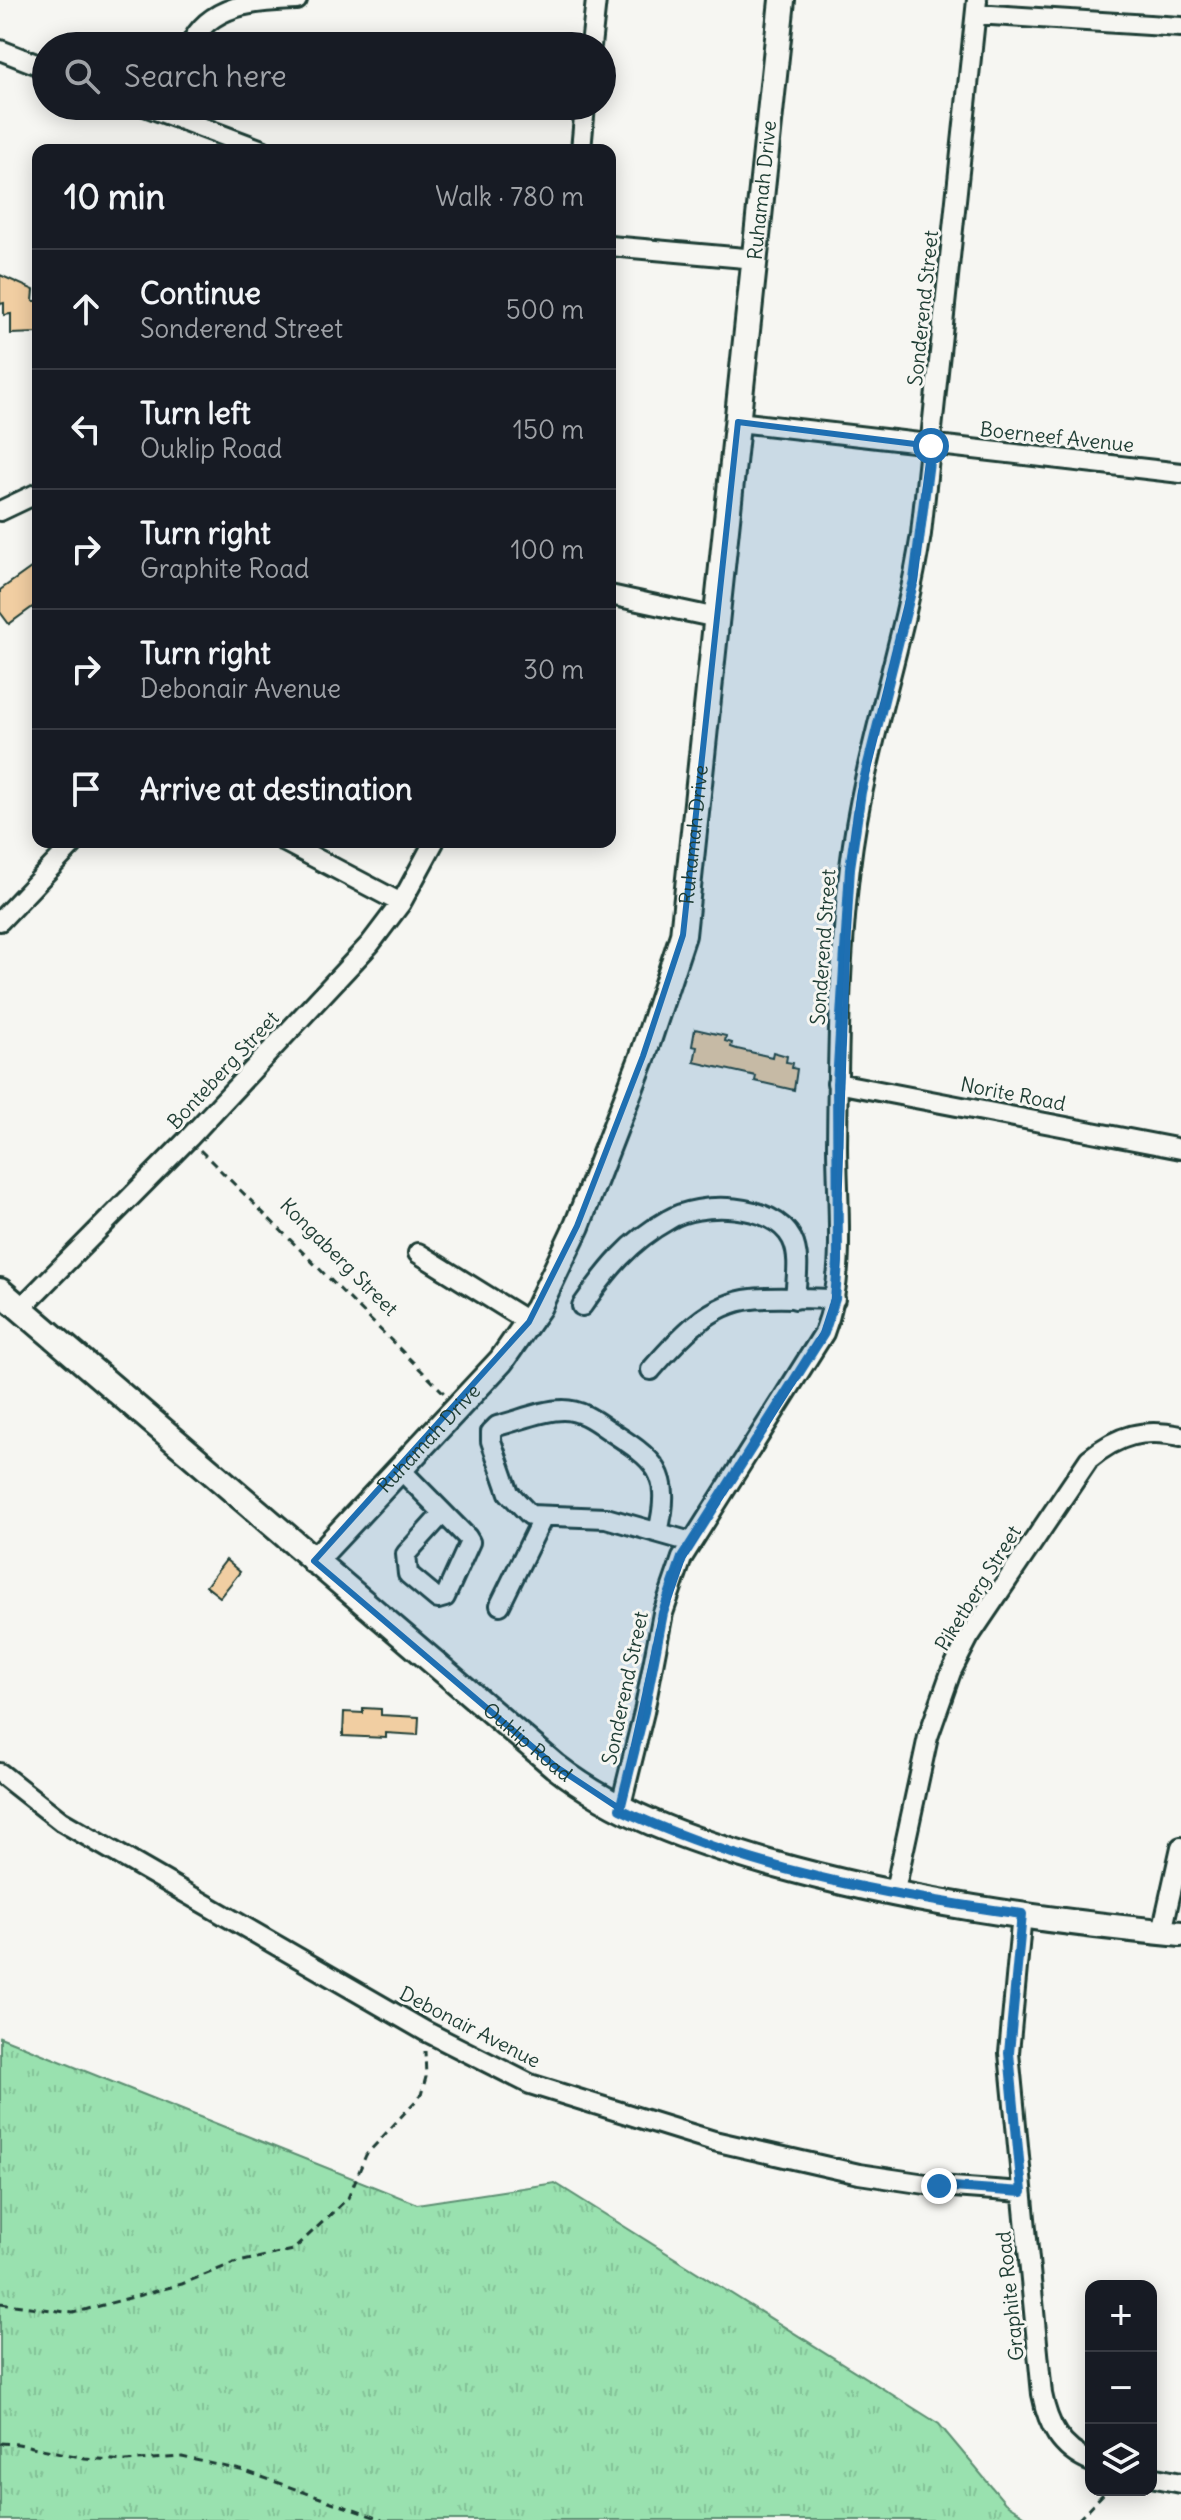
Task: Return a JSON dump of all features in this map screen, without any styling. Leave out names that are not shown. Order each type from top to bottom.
[{"type":"street","points":[[199,32],[224,10],[271,1],[297,0]]},
{"type":"street","points":[[593,32],[596,0]]},
{"type":"street","name":"Ruhamah Drive","points":[[314,1561],[501,1361],[529,1322],[549,1288],[577,1226],[648,1044],[683,935],[782,0]]},
{"type":"street","points":[[976,7],[1181,27]]},
{"type":"street","name":"Sonderend Street","points":[[620,1809],[672,1583],[691,1542],[824,1333],[835,1299],[838,1262],[837,1083],[850,868],[861,792],[914,580],[931,446],[976,7]]},
{"type":"street","points":[[0,50],[32,63]]},
{"type":"street","points":[[188,120],[247,144]]},
{"type":"street","points":[[582,144],[584,120]]},
{"type":"street","points":[[616,247],[756,259]]},
{"type":"street","name":"Boerneef Avenue","points":[[738,422],[1180,472]]},
{"type":"street","points":[[0,511],[32,496]]},
{"type":"street","points":[[616,596],[717,618]]},
{"type":"street","points":[[0,921],[69,848]]},
{"type":"street","points":[[296,848],[401,903]]},
{"type":"street","name":"Bonteberg Street","points":[[20,1309],[189,1138],[370,944],[401,903],[431,848]]},
{"type":"street","name":"Norite Road","points":[[837,1083],[1181,1149]]},
{"type":"street","points":[[582,1306],[609,1267],[638,1240],[670,1218],[686,1212],[721,1207],[761,1215],[784,1228],[795,1250],[795,1299]]},
{"type":"street","points":[[418,1253],[529,1322]]},
{"type":"street","name":"Ouklip Road","points":[[0,1291],[555,1766],[620,1809],[665,1830],[712,1846],[846,1885],[1022,1914],[1172,1933]]},
{"type":"street","points":[[651,1370],[702,1318],[712,1312],[754,1299],[835,1299]]},
{"type":"street","points":[[658,1532],[664,1499],[651,1459],[587,1416],[570,1410],[556,1410],[497,1426],[491,1432],[491,1441],[509,1493],[530,1515],[606,1518],[691,1542]]},
{"type":"street","name":"Piketberg Street","points":[[894,1895],[928,1737],[951,1672],[969,1637],[1089,1459],[1111,1442],[1127,1436],[1147,1433],[1181,1436]]},
{"type":"street","points":[[400,1469],[443,1513]]},
{"type":"street","points":[[500,1605],[543,1517]]},
{"type":"street","name":"Debonair Avenue","points":[[0,1773],[61,1821],[425,2031],[530,2084],[714,2141],[889,2179],[1022,2192]]},
{"type":"street","points":[[1172,1933],[1181,1847]]},
{"type":"street","name":"Graphite Road","points":[[1022,1914],[1009,2053],[1045,2411],[1049,2425],[1066,2447],[1085,2458]]},
{"type":"street","points":[[1157,2478],[1181,2483]]},
{"type":"path","name":"Kongaberg Street","points":[[189,1138],[458,1407]]},
{"type":"path","points":[[0,2303],[73,2313],[182,2284],[234,2263],[293,2250],[348,2198],[366,2155],[421,2095],[426,2077],[425,2031]]},
{"type":"path","points":[[0,2443],[85,2458],[126,2461],[182,2457],[245,2471],[382,2520]]},
{"type":"path","points":[[1078,2520],[1101,2496]]},
{"type":"highlighted area","points":[[738,422],[931,446],[914,580],[861,792],[850,868],[835,1299],[824,1333],[682,1558],[663,1613],[620,1809],[555,1766],[314,1561],[529,1322],[577,1226],[643,1056],[683,935]]},
{"type":"green space","points":[[0,2037],[417,2204],[555,2183],[939,2424],[1005,2503],[1032,2520],[0,2520]]},
{"type":"building","points":[[0,275],[32,289],[32,333],[11,334],[11,314],[4,315],[4,303],[0,304]]},
{"type":"building","points":[[32,567],[32,607],[9,624],[0,612],[0,590]]},
{"type":"building","points":[[695,1029],[726,1036],[725,1041],[737,1049],[772,1057],[773,1052],[787,1056],[786,1062],[793,1063],[792,1068],[797,1069],[794,1090],[755,1081],[756,1076],[694,1062],[697,1047],[692,1046]]},
{"type":"building","points":[[226,1560],[240,1572],[220,1597],[206,1586]]},
{"type":"building","points":[[363,1708],[381,1709],[381,1715],[419,1717],[418,1735],[386,1733],[386,1738],[343,1736],[344,1712],[363,1713]]},
{"type":"route","points":[[931,446],[914,580],[861,792],[850,868],[837,1083],[838,1262],[835,1299],[824,1333],[682,1558],[663,1613],[644,1712],[620,1809],[665,1830],[712,1846],[846,1885],[1022,1914],[1009,2053],[1022,2192],[939,2186]]}]
